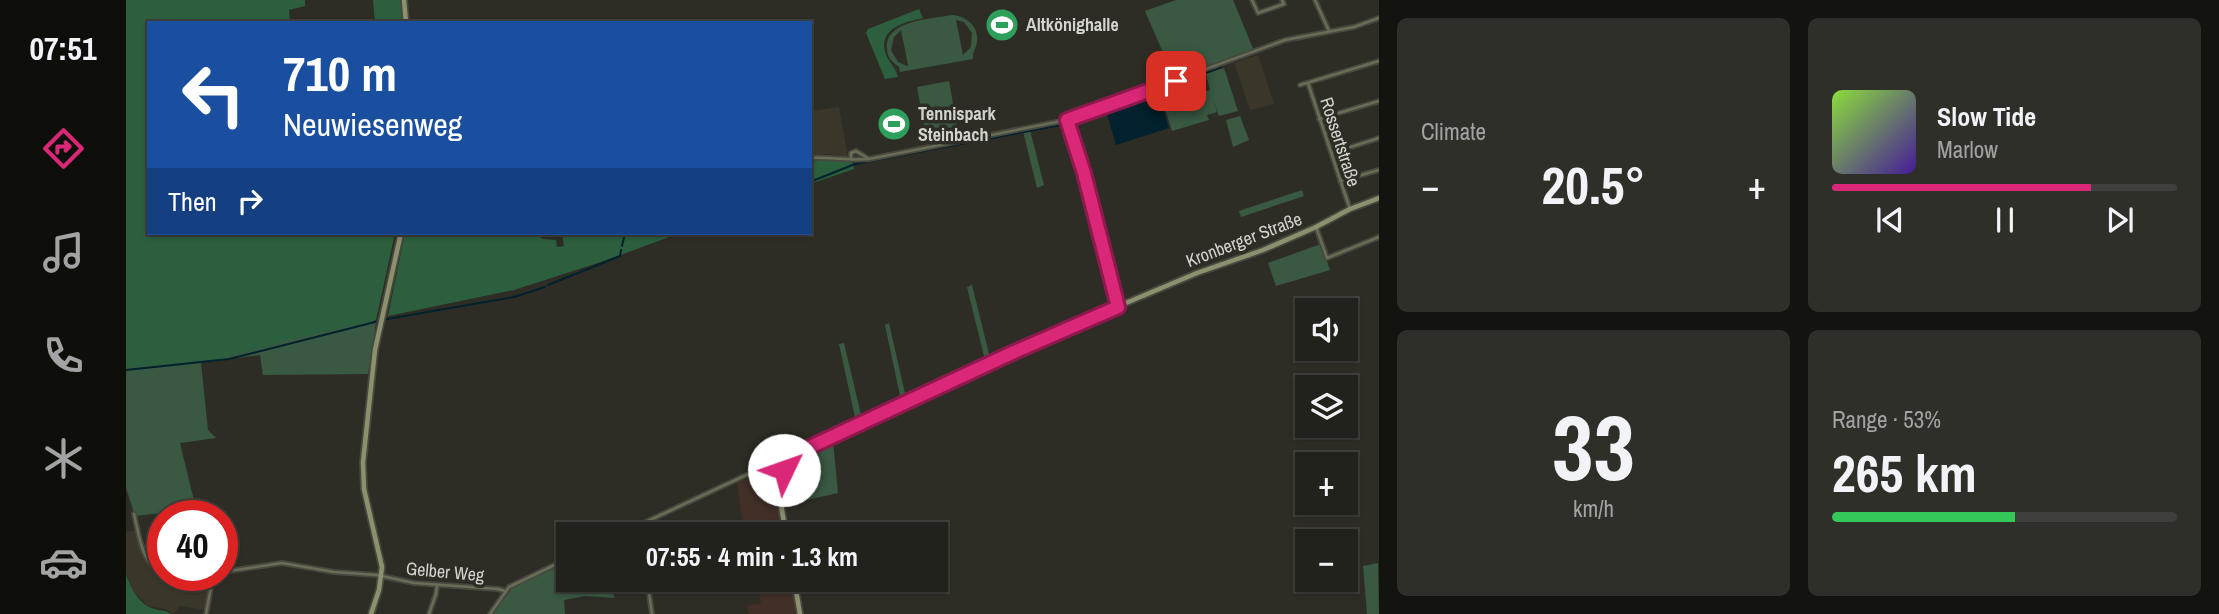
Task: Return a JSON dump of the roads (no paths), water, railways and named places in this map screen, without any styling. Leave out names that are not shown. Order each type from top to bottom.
[{"type":"street","points":[[404,0],[406,21]]},
{"type":"street","points":[[1252,0],[1258,13],[1284,4],[1282,0]]},
{"type":"street","points":[[1315,0],[1329,31]]},
{"type":"street","points":[[812,158],[851,158],[857,161],[1067,120],[1284,40],[1354,27],[1379,18]]},
{"type":"street","points":[[1300,85],[1379,61]]},
{"type":"street","name":"Rossertstraße","points":[[1308,83],[1350,209]]},
{"type":"street","points":[[1320,119],[1379,101]]},
{"type":"street","points":[[1067,120],[1084,173],[1118,307]]},
{"type":"street","points":[[1331,153],[1379,138]]},
{"type":"street","points":[[851,158],[851,153],[856,151],[869,159]]},
{"type":"street","points":[[1340,181],[1379,170]]},
{"type":"street","name":"Kronberger Straße","points":[[784,470],[795,456],[810,447],[1012,353],[1197,273],[1263,250],[1379,198]]},
{"type":"street","points":[[1316,227],[1327,258],[1379,237]]},
{"type":"street","points":[[371,614],[382,576],[379,550],[363,480],[372,376],[401,235]]},
{"type":"street","points":[[645,522],[768,467],[784,470],[780,490],[784,522]]},
{"type":"street","points":[[134,514],[147,560]]},
{"type":"street","name":"Gelber Weg","points":[[238,570],[282,563],[334,572],[382,576],[405,582],[505,591]]},
{"type":"street","points":[[490,614],[505,591],[516,582],[556,564]]},
{"type":"street","points":[[429,614],[437,585]]},
{"type":"street","points":[[206,614],[210,591]]},
{"type":"street","points":[[649,592],[652,614]]},
{"type":"street","points":[[796,592],[800,614]]},
{"type":"water","points":[[1158,94],[1169,128],[1116,145],[1106,111]]},
{"type":"waterway","points":[[1070,122],[1221,67]]},
{"type":"waterway","points":[[812,181],[855,164],[1061,125]]},
{"type":"waterway","points":[[812,160],[820,159]]},
{"type":"waterway","points":[[622,246],[625,235]]},
{"type":"waterway","points":[[548,285],[620,256],[621,250]]},
{"type":"waterway","points":[[387,319],[514,297],[545,287]]},
{"type":"waterway","points":[[126,370],[229,359],[375,322]]},
{"type":"place","name":"Altkönighalle","points":[[1002,25]]},
{"type":"place","name":"Tennispark Steinbach","points":[[894,124]]}]
